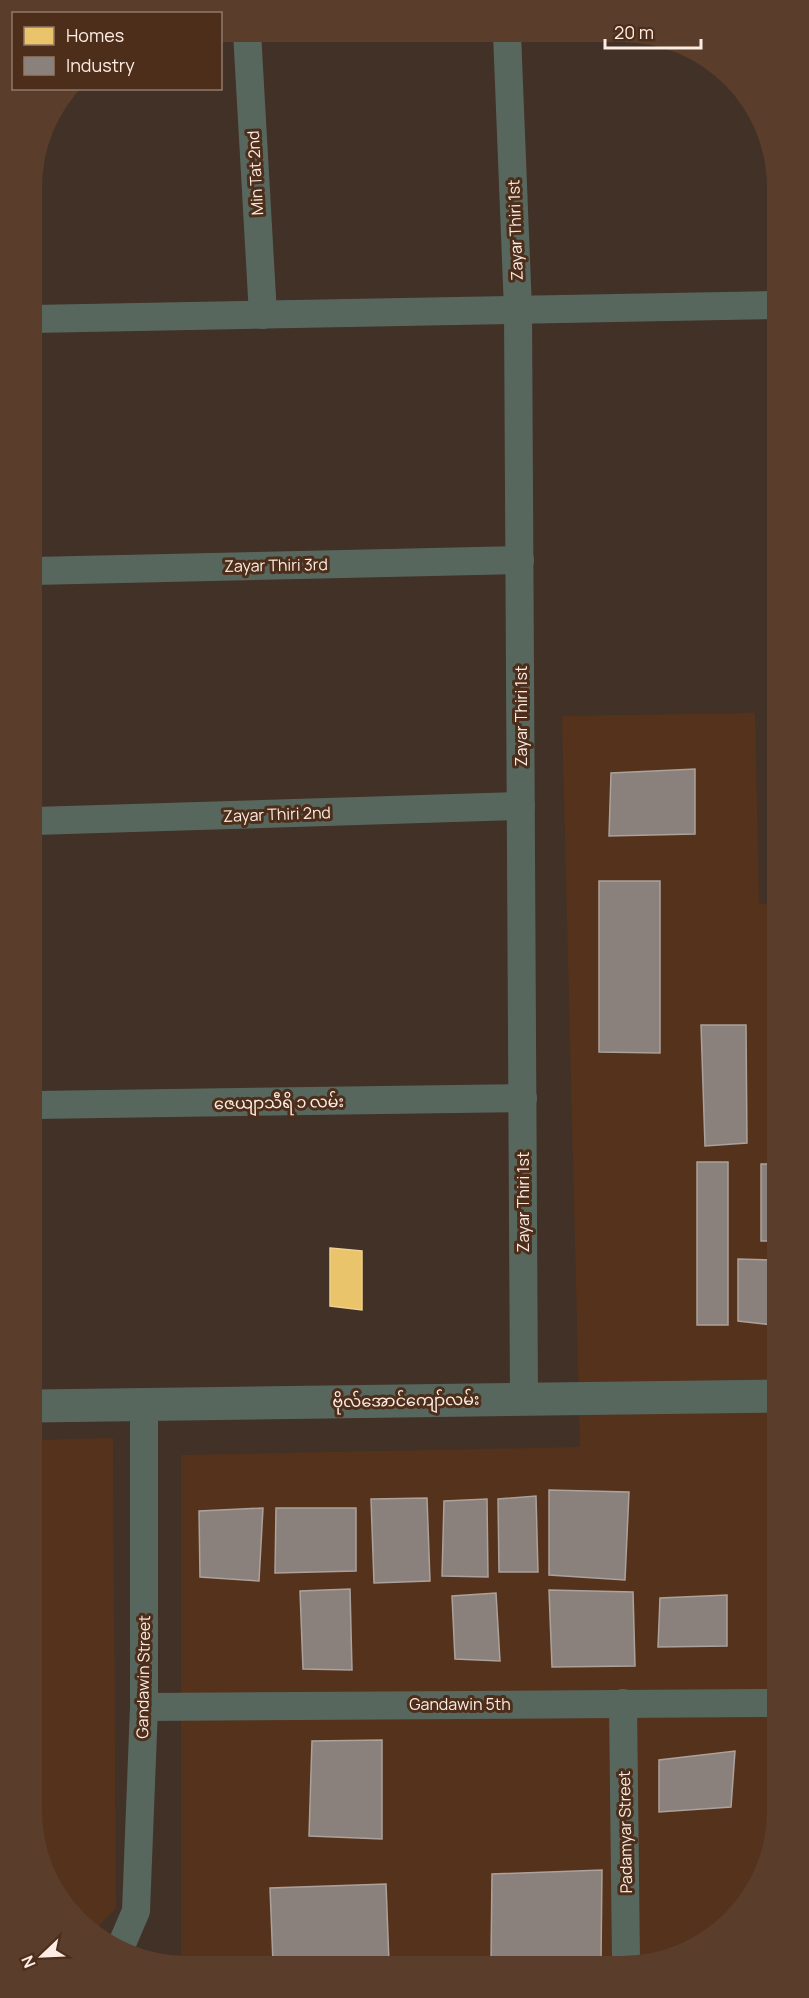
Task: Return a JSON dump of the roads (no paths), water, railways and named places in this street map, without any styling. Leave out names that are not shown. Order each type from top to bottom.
[{"type":"street","name":"Min Tat 2nd","points":[[249,42],[263,315]]},
{"type":"street","name":"Zayar Thiri 1st","points":[[507,42],[519,310],[524,1398]]},
{"type":"street","points":[[42,319],[767,305]]},
{"type":"street","name":"Zayar Thiri 3rd","points":[[42,571],[520,560]]},
{"type":"street","name":"Zayar Thiri 2nd","points":[[42,821],[521,806]]},
{"type":"street","name":"ဇေယျာသီရိ ၁ လမ်း","points":[[42,1106],[523,1098]]},
{"type":"street","name":"ဗိုလ်အောင်ကျော်လမ်း","points":[[42,1406],[767,1396]]},
{"type":"street","name":"Gandawin Street","points":[[123,1941],[136,1911],[144,1707],[144,1406]]},
{"type":"street","name":"Padamyar Street","points":[[623,1703],[626,1956]]},
{"type":"street","name":"Gandawin 5th","points":[[144,1707],[767,1703]]}]
